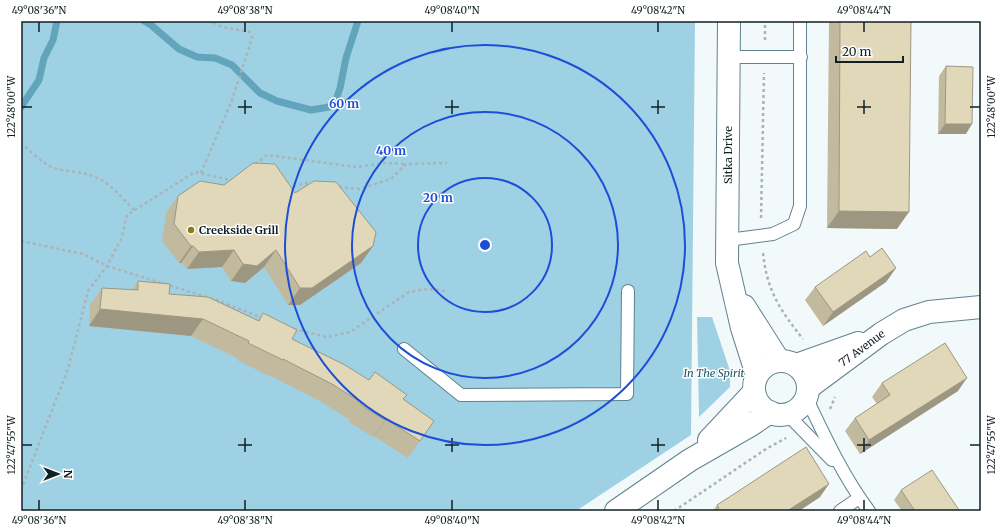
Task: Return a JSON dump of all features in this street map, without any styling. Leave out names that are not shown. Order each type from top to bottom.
[{"type":"street","name":"Sitka Drive","points":[[729,21],[727,264],[756,383]]},
{"type":"street","name":"Sitka Drive","points":[[732,288],[787,363]]},
{"type":"street","points":[[881,334],[904,320],[929,312],[981,308]]},
{"type":"street","name":"77 Avenue","points":[[787,363],[881,334]]},
{"type":"street","name":"77 Avenue","points":[[807,393],[881,334]]},
{"type":"street","points":[[616,511],[690,460],[751,425],[778,413],[795,411],[802,405],[807,393],[807,379],[802,371],[787,363],[770,363],[763,368],[756,383],[723,426],[690,460]]},
{"type":"street","points":[[756,383],[757,400],[762,407],[778,413]]},
{"type":"lane","points":[[728,240],[773,234],[794,224],[800,206],[800,21]]},
{"type":"lane","points":[[728,57],[801,57]]},
{"type":"lane","points":[[404,349],[461,395],[627,394],[628,292]]},
{"type":"lane","points":[[807,393],[840,468],[869,511]]},
{"type":"lane","points":[[778,413],[840,468]]},
{"type":"lane","points":[[840,511],[859,498]]},
{"type":"path","points":[[201,173],[232,100],[252,38],[250,32],[222,27],[210,21]]},
{"type":"path","points":[[765,21],[761,235],[763,256],[771,290],[777,305],[806,344]]},
{"type":"path","points":[[21,144],[52,167],[82,173],[100,179],[121,196],[134,210]]},
{"type":"path","points":[[251,168],[267,155],[356,167],[385,163],[447,163]]},
{"type":"path","points":[[336,187],[359,189],[391,179],[406,164]]},
{"type":"path","points":[[21,490],[68,369],[88,291],[107,266],[122,237],[127,214],[195,172],[235,181]]},
{"type":"path","points":[[287,189],[304,183],[312,184]]},
{"type":"path","points":[[21,241],[83,254],[107,266],[216,300],[266,319]]},
{"type":"path","points":[[287,327],[327,337],[350,332],[409,292],[428,288],[447,291]]},
{"type":"path","points":[[674,511],[766,449],[792,435]]},
{"type":"green space","points":[[21,21],[695,21],[691,435],[576,511],[21,511]]},
{"type":"green space","name":"In The Spirit","points":[[697,317],[712,317],[730,371],[730,387],[699,417]]},
{"type":"building","points":[[840,21],[911,21],[909,212],[839,211]]},
{"type":"building","points":[[946,66],[973,67],[972,124],[945,124]]},
{"type":"building","points":[[253,163],[275,164],[295,193],[314,181],[336,182],[376,232],[373,246],[312,288],[300,288],[276,250],[257,266],[243,264],[234,250],[199,252],[191,246],[174,224],[178,196],[200,181],[224,185]]},
{"type":"building","points":[[882,248],[896,268],[833,312],[815,287],[866,251],[870,257]]},
{"type":"building","points":[[138,281],[170,284],[169,294],[208,297],[259,321],[263,313],[297,330],[292,339],[345,365],[369,380],[375,372],[407,395],[403,399],[434,421],[420,441],[361,405],[362,403],[332,384],[203,319],[100,309],[102,288],[138,290]]},
{"type":"building","points":[[945,343],[967,378],[869,440],[855,418],[890,395],[882,383]]},
{"type":"building","points":[[806,447],[829,484],[787,511],[715,511],[719,508],[717,505]]},
{"type":"building","points":[[932,470],[959,510],[915,511],[901,490]]},
{"type":"waterway","points":[[21,107],[39,80],[44,58],[53,40],[57,21]]},
{"type":"waterway","points":[[144,21],[151,25],[179,49],[197,57],[215,58],[232,65],[260,93],[277,101],[311,110],[329,107],[336,100],[346,58],[358,21]]},
{"type":"place","name":"Creekside Grill","points":[[191,230]]}]
